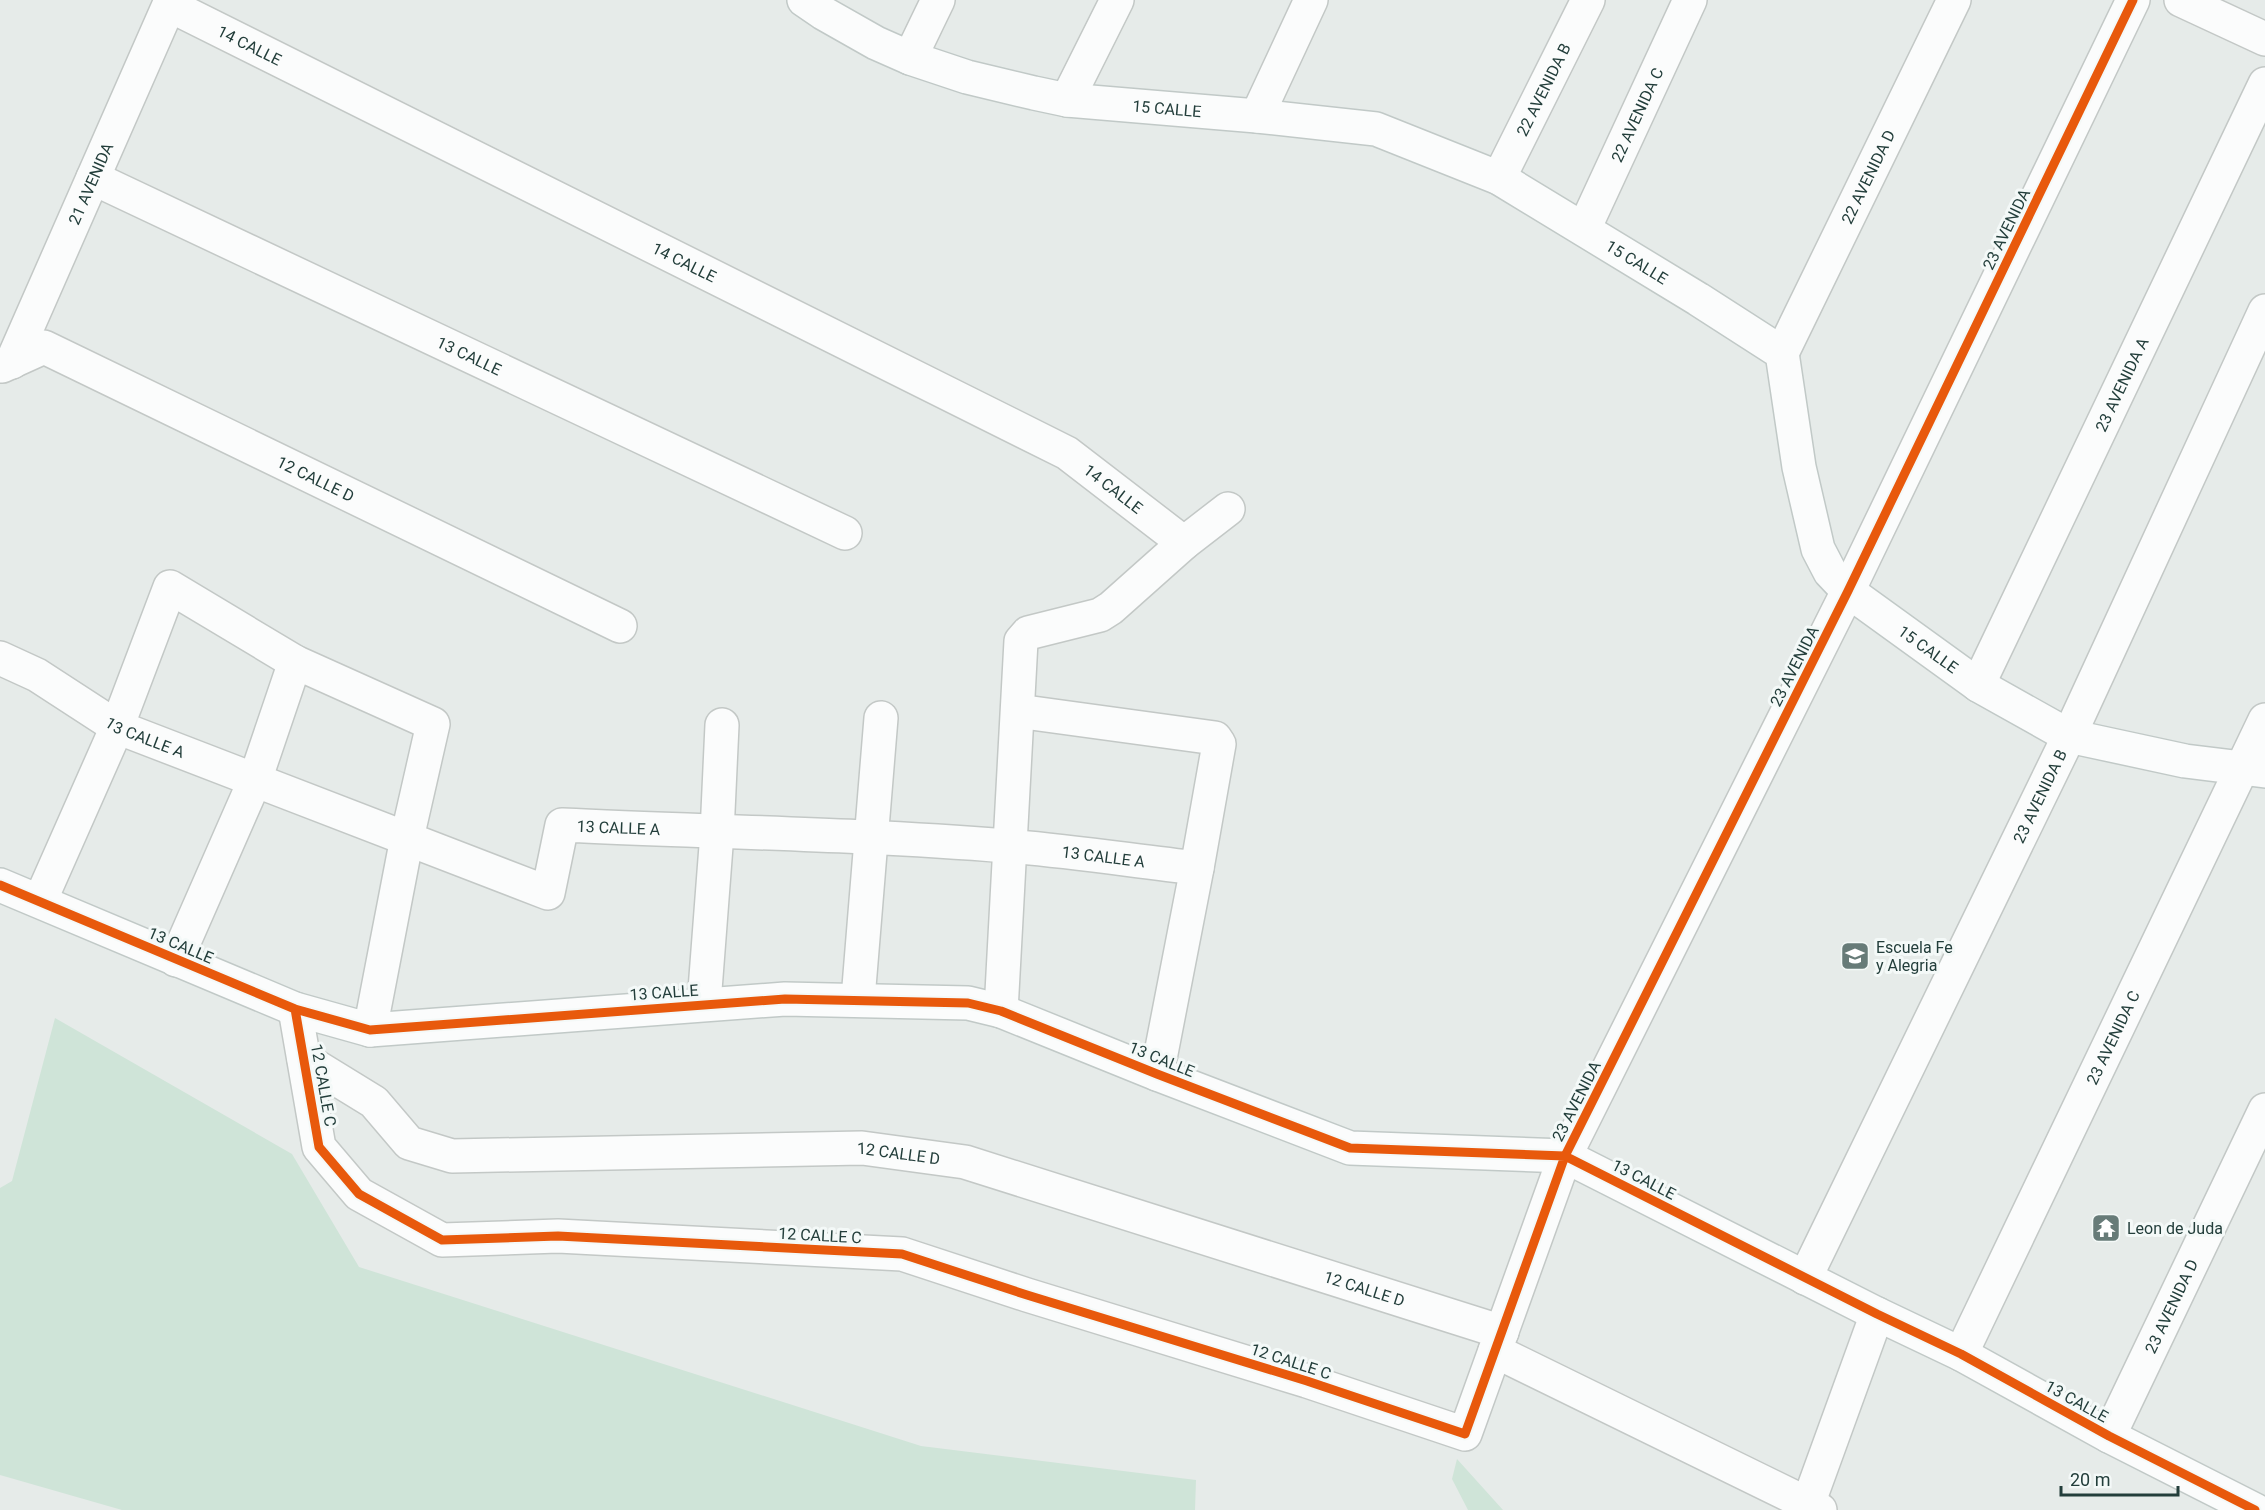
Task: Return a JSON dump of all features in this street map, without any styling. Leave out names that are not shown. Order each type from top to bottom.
[{"type":"street","points":[[910,58],[938,0]]},
{"type":"street","points":[[1067,100],[1117,0]]},
{"type":"street","points":[[1257,116],[1311,0]]},
{"type":"street","name":"22 AVENIDA B","points":[[1499,178],[1588,0]]},
{"type":"street","name":"22 AVENIDA C","points":[[1584,229],[1690,0]]},
{"type":"street","name":"22 AVENIDA D","points":[[1782,353],[1954,0]]},
{"type":"street","name":"23 AVENIDA","points":[[1465,1434],[1565,1156],[1848,591],[2133,0]]},
{"type":"street","points":[[2181,0],[2265,39]]},
{"type":"street","name":"15 CALLE","points":[[819,4],[876,42],[910,58],[967,77],[1067,100],[1257,116],[1376,129],[1499,178],[1782,353],[1799,467],[1818,549],[1830,572],[1848,591],[1978,685],[2069,736],[2185,761],[2253,770]]},
{"type":"street","name":"21 AVENIDA","points":[[6,364],[93,178],[169,5]]},
{"type":"street","name":"14 CALLE","points":[[169,5],[1067,453],[1184,543]]},
{"type":"street","name":"23 AVENIDA A","points":[[1978,685],[2265,84]]},
{"type":"street","name":"13 CALLE","points":[[93,178],[845,533]]},
{"type":"street","name":"23 AVENIDA B","points":[[1806,1278],[2069,736],[2265,311]]},
{"type":"street","name":"12 CALLE D","points":[[6,364],[45,347],[620,627]]},
{"type":"street","points":[[1001,1011],[1023,636],[1100,615],[1111,608],[1184,543],[1228,509]]},
{"type":"street","points":[[40,901],[117,727],[170,587],[295,662],[433,724],[407,838],[370,1030]]},
{"type":"street","name":"13 CALLE A","points":[[0,658],[37,675],[117,727],[548,893],[562,825],[717,833],[872,837],[1010,846],[1197,868]]},
{"type":"street","points":[[176,960],[255,780],[295,662]]},
{"type":"street","points":[[1018,711],[1215,738],[1219,744],[1156,1074]]},
{"type":"street","points":[[858,999],[881,718]]},
{"type":"street","name":"23 AVENIDA C","points":[[1961,1354],[2253,770],[2265,720]]},
{"type":"street","points":[[704,1003],[717,833],[722,725]]},
{"type":"street","name":"13 CALLE","points":[[0,885],[295,1009],[370,1030],[704,1003],[785,999],[968,1003],[1001,1011],[1156,1074],[1350,1148],[1565,1156],[1961,1354],[2109,1436],[2255,1510]]},
{"type":"street","name":"12 CALLE C","points":[[295,1009],[319,1147],[359,1194],[442,1240],[558,1236],[902,1254],[1307,1381],[1465,1434]]},
{"type":"street","name":"12 CALLE D","points":[[304,1059],[374,1102],[409,1143],[452,1156],[862,1148],[965,1162],[1498,1341],[1814,1507]]},
{"type":"street","name":"23 AVENIDA D","points":[[2109,1436],[2265,1110]]},
{"type":"street","points":[[1814,1507],[1877,1314]]},
{"type":"green space","points":[[55,1018],[292,1154],[359,1267],[921,1446],[1196,1480],[1195,1510],[122,1510],[0,1475],[0,1188],[12,1181]]},
{"type":"green space","points":[[1457,1459],[1503,1510],[1468,1510],[1452,1479]]},
{"type":"cycle path","points":[[295,1009],[319,1147],[359,1194],[442,1240],[558,1236],[902,1254],[1307,1381],[1465,1434],[1565,1156],[1848,591],[2133,0]]},
{"type":"cycle path","points":[[0,885],[295,1009],[370,1030],[785,999],[968,1003],[1001,1011],[1350,1148],[1565,1156],[1961,1354],[2109,1436],[2255,1510]]},
{"type":"place","name":"Escuela Fe y Alegria","points":[[1855,956]]},
{"type":"place","name":"Leon de Juda","points":[[2106,1228]]}]
